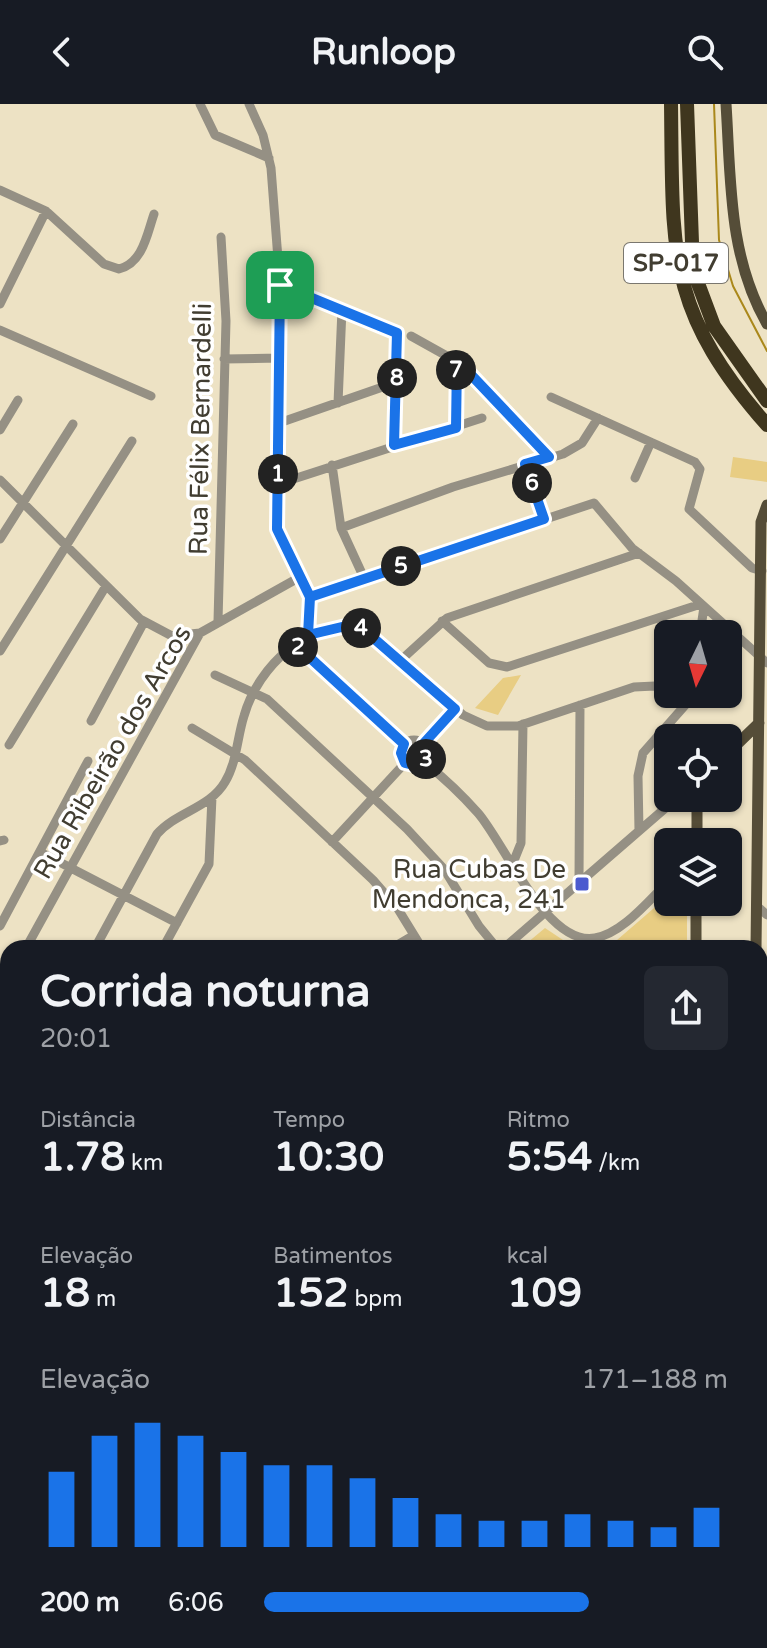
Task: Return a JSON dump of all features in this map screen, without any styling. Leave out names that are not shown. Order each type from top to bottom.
[{"type":"highway","name":"SP-017","points":[[671,104],[673,236],[677,265],[691,314],[703,339],[767,425]]},
{"type":"highway","name":"SP-017","points":[[687,104],[693,270],[714,326],[762,396]]},
{"type":"main road","points":[[726,104],[736,243],[749,289],[767,324]]},
{"type":"main road","points":[[757,940],[762,911],[759,723],[764,661],[762,571],[765,524],[761,522],[767,505]]},
{"type":"main road","points":[[742,739],[759,723]]},
{"type":"main road","points":[[696,916],[696,940]]},
{"type":"street","points":[[200,104],[218,137],[269,158]]},
{"type":"street","points":[[249,104],[269,158],[280,285],[277,529],[310,597],[308,635]]},
{"type":"street","points":[[0,190],[46,211],[104,264],[119,269],[133,262],[139,254],[154,214]]},
{"type":"street","points":[[0,304],[46,211]]},
{"type":"street","name":"Rua Félix Bernardelli","points":[[218,621],[224,359],[221,237]]},
{"type":"street","points":[[280,285],[397,333],[394,445]]},
{"type":"street","points":[[338,403],[342,309]]},
{"type":"street","points":[[0,330],[151,396]]},
{"type":"street","points":[[411,336],[457,360],[549,457]]},
{"type":"street","points":[[224,359],[280,358]]},
{"type":"street","points":[[456,428],[457,360]]},
{"type":"street","points":[[279,423],[397,382]]},
{"type":"street","points":[[551,397],[698,465],[688,500],[689,509],[752,568],[762,571]]},
{"type":"street","points":[[0,430],[18,400]]},
{"type":"street","points":[[278,484],[482,418]]},
{"type":"street","points":[[341,528],[582,443],[598,418]]},
{"type":"street","points":[[0,539],[73,424]]},
{"type":"street","points":[[0,651],[132,441]]},
{"type":"street","points":[[635,478],[651,442]]},
{"type":"street","points":[[525,464],[544,519]]},
{"type":"street","points":[[332,465],[341,528],[364,578]]},
{"type":"street","points":[[0,480],[144,622],[172,636],[200,633]]},
{"type":"street","points":[[310,597],[594,503],[639,553],[764,661]]},
{"type":"street","points":[[401,660],[442,621],[639,553]]},
{"type":"street","name":"Rua Ribeirão dos Arcos","points":[[30,940],[200,633],[300,577]]},
{"type":"street","points":[[9,745],[106,586]]},
{"type":"street","points":[[442,621],[489,663],[507,667],[702,605]]},
{"type":"street","points":[[701,620],[702,605]]},
{"type":"street","points":[[91,721],[144,622]]},
{"type":"street","points":[[99,940],[157,834],[212,797],[227,780],[244,715],[254,692],[295,644],[308,635],[346,626],[363,629],[455,709],[472,721],[487,726],[523,724],[634,687],[654,686]]},
{"type":"street","points":[[295,644],[404,744]]},
{"type":"street","points":[[215,675],[267,699],[374,798],[444,869],[490,940]]},
{"type":"street","points":[[579,882],[580,705]]},
{"type":"street","points":[[639,831],[638,776],[643,753],[683,708]]},
{"type":"street","points":[[424,743],[455,709]]},
{"type":"street","points":[[513,863],[521,843],[523,724]]},
{"type":"street","points":[[192,728],[235,753],[332,842],[389,897],[417,940]]},
{"type":"street","points":[[415,739],[424,743],[428,752],[424,762],[415,766],[405,763],[401,753],[404,744],[415,739]]},
{"type":"street","points":[[0,926],[88,761]]},
{"type":"street","points":[[424,762],[478,814],[545,912],[574,936],[599,937],[622,925],[654,895]]},
{"type":"street","points":[[332,842],[405,763]]},
{"type":"street","points":[[167,940],[209,864],[212,797]]},
{"type":"street","points":[[193,809],[213,819]]},
{"type":"street","points":[[513,940],[661,812]]},
{"type":"street","points":[[40,852],[177,923]]},
{"type":"street","points":[[406,940],[414,935]]},
{"type":"shaded area","points":[[733,457],[767,462],[767,482],[730,477]]},
{"type":"shaded area","points":[[521,675],[498,715],[475,708],[503,678]]},
{"type":"shaded area","points":[[654,908],[654,916],[687,916],[687,940],[617,940]]},
{"type":"shaded area","points":[[545,928],[563,940],[531,940]]},
{"type":"waterway","points":[[714,104],[719,240],[733,286],[767,351]]},
{"type":"place","name":"Rua Cubas De Mendonca, 241","points":[[582,884]]},
{"type":"route","points":[[280,285],[277,529],[310,597],[308,635],[295,644],[404,744],[401,753],[405,763],[418,766],[428,755],[424,743],[455,709],[373,634],[346,626],[308,635],[308,626],[310,597],[544,519],[525,464],[549,457],[478,378],[457,360],[456,428],[394,445],[397,333],[280,285]]}]
